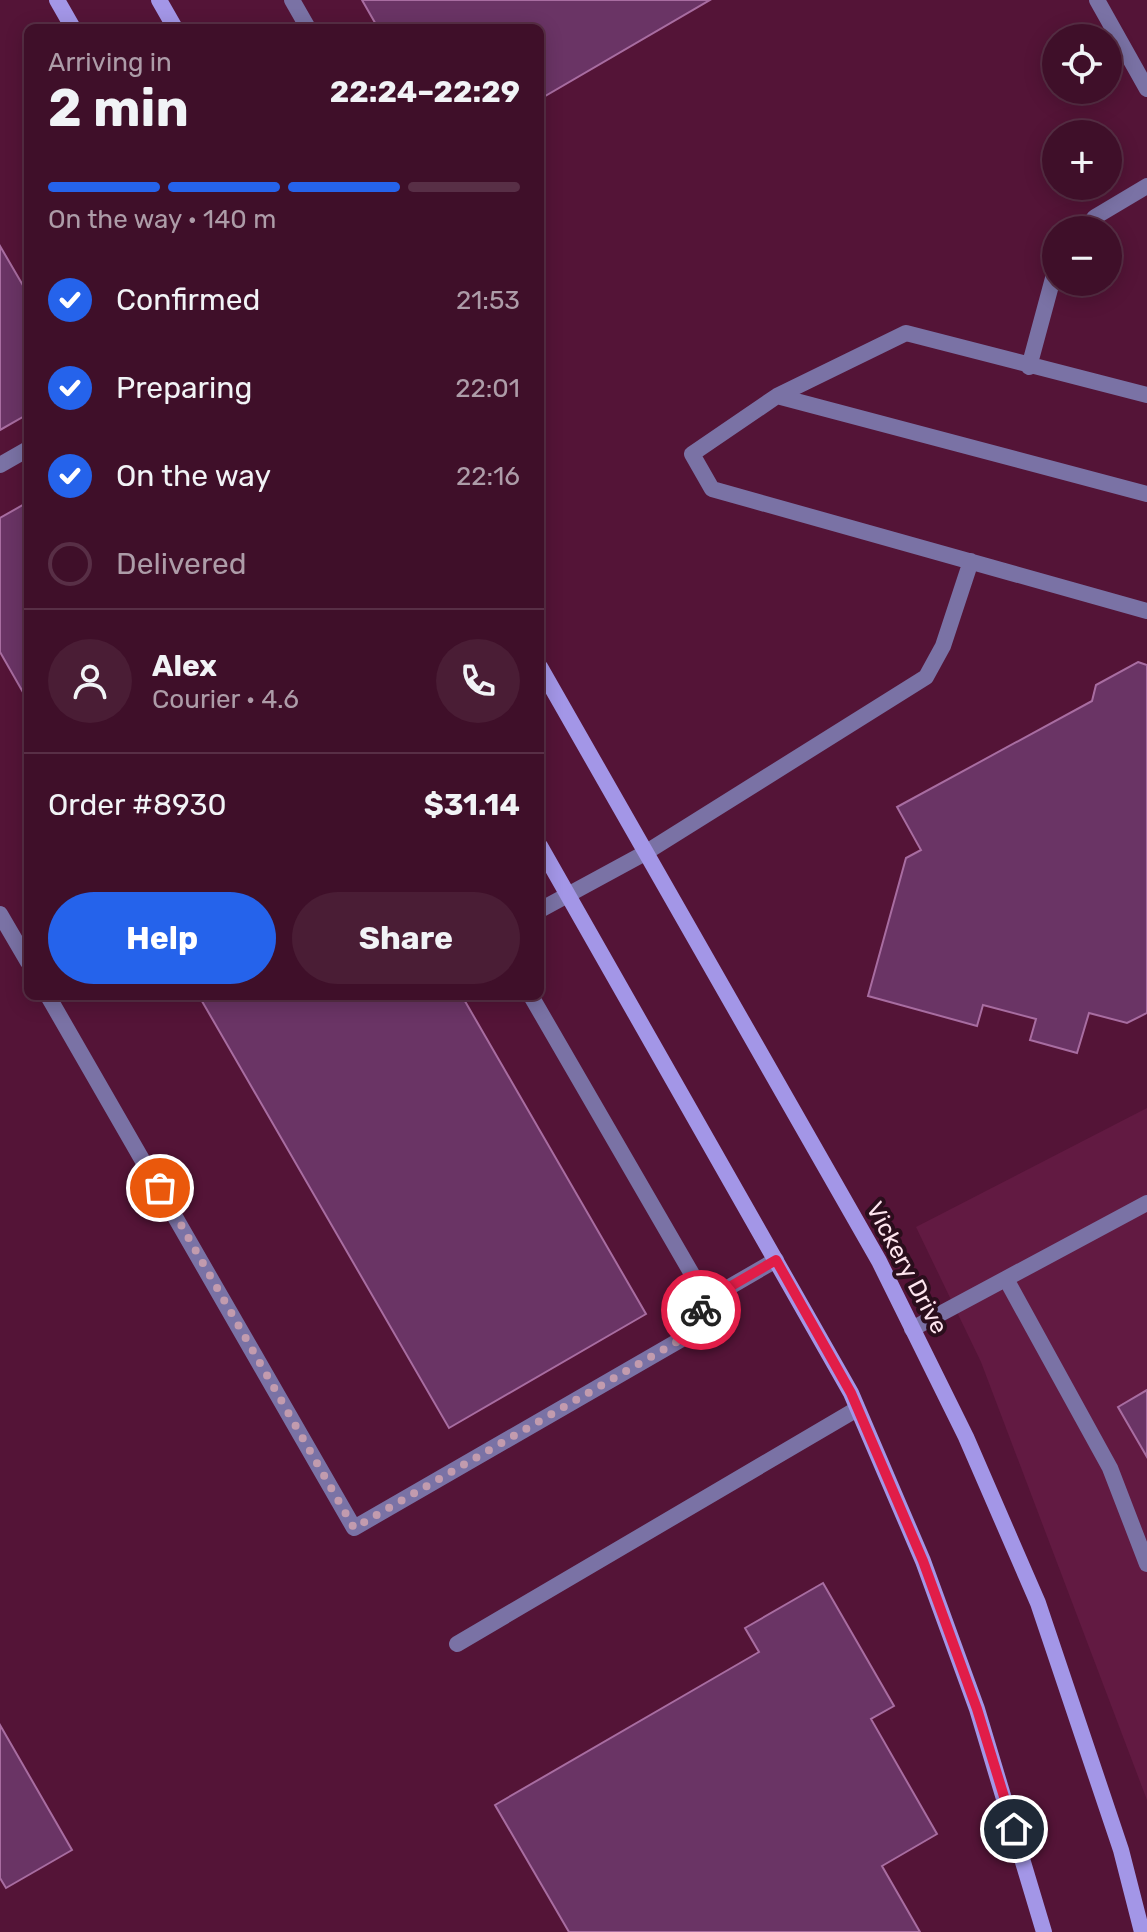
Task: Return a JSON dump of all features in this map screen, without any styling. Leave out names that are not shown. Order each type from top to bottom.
[{"type":"main road","points":[[57,0],[71,24]]},
{"type":"main road","points":[[159,0],[173,24]]},
{"type":"main road","name":"Vickery Drive","points":[[544,674],[879,1261],[966,1437],[1038,1603],[1121,1850],[1142,1932]]},
{"type":"main road","points":[[544,853],[776,1260],[857,1409],[923,1561],[977,1709],[1044,1932]]},
{"type":"street","points":[[292,0],[306,24]]},
{"type":"street","points":[[1097,0],[1147,89]]},
{"type":"street","points":[[1097,216],[1147,186]]},
{"type":"street","points":[[1029,367],[1048,296]]},
{"type":"street","points":[[1147,395],[906,333],[777,396],[692,454],[712,489],[1147,611]]},
{"type":"street","points":[[777,396],[1147,494]]},
{"type":"street","points":[[0,465],[24,451]]},
{"type":"street","points":[[544,908],[645,853],[926,677],[943,646],[971,561]]},
{"type":"street","points":[[0,914],[24,955]]},
{"type":"street","points":[[50,1000],[354,1528],[687,1336],[707,1300],[776,1260]]},
{"type":"street","points":[[533,1000],[707,1300]]},
{"type":"street","points":[[912,1329],[1147,1203]]},
{"type":"street","points":[[1006,1279],[1110,1468],[1147,1564]]},
{"type":"street","points":[[457,1644],[857,1409]]},
{"type":"shaded area","points":[[1147,1108],[1147,1800],[981,1362],[916,1227]]},
{"type":"building","points":[[362,0],[710,0],[544,97],[544,24],[376,24]]},
{"type":"building","points":[[0,246],[24,287],[24,416],[0,430]]},
{"type":"building","points":[[24,504],[24,694],[0,652],[0,518]]},
{"type":"building","points":[[1138,662],[1147,665],[1147,1013],[1127,1023],[1089,1013],[1077,1053],[1030,1040],[1036,1019],[983,1005],[977,1026],[868,996],[906,858],[921,850],[897,807],[1092,701],[1096,685]]},
{"type":"building","points":[[201,1000],[464,1000],[646,1314],[449,1428]]},
{"type":"building","points":[[1147,1390],[1147,1457],[1118,1407]]},
{"type":"building","points":[[823,1583],[894,1706],[871,1719],[937,1834],[882,1866],[920,1932],[569,1932],[495,1805],[759,1652],[745,1628]]},
{"type":"building","points":[[0,1725],[72,1850],[6,1888],[0,1878]]},
{"type":"way so far","points":[[160,1188],[354,1528],[687,1336],[701,1310]]},
{"type":"route","points":[[701,1310],[707,1300],[776,1260],[851,1393],[923,1561],[977,1709],[1014,1829]]}]
